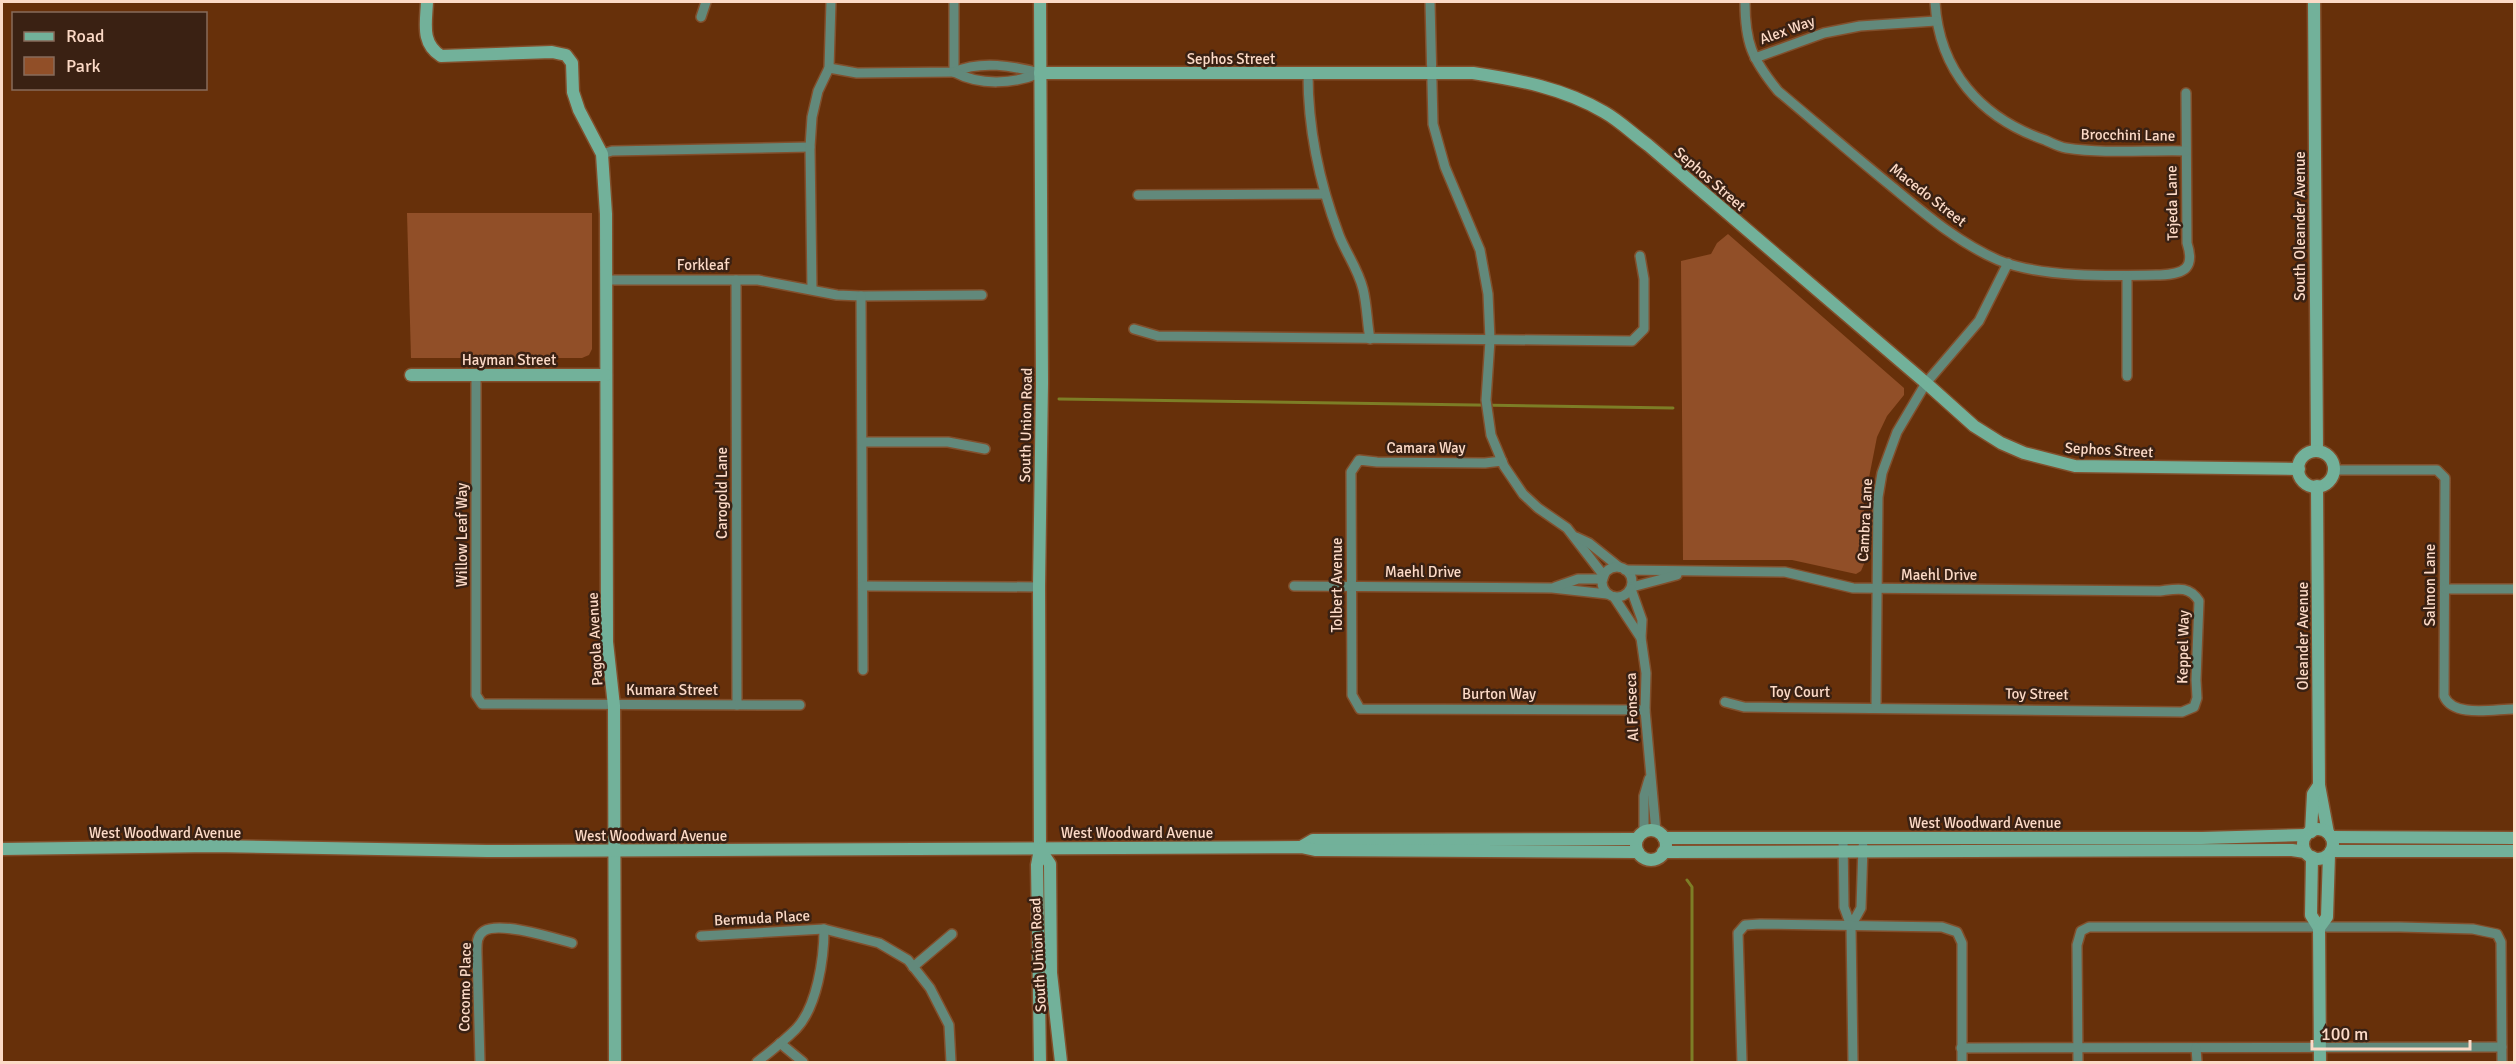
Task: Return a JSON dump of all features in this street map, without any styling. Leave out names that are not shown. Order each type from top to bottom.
[{"type":"street","points":[[427,2],[426,39],[430,49],[441,56],[552,52],[566,55],[572,63],[573,92],[579,110],[602,154],[612,151],[810,147]]},
{"type":"street","points":[[701,17],[706,2]]},
{"type":"street","points":[[812,289],[810,147],[812,117],[818,91],[829,68],[831,2]]},
{"type":"street","points":[[954,2],[954,72]]},
{"type":"street","name":"South Union Road","points":[[1040,2],[1042,383],[1039,587],[1040,849],[1037,876],[1040,1062]]},
{"type":"street","points":[[1430,2],[1433,124],[1445,167],[1480,250],[1488,294],[1490,340],[1486,400],[1491,435],[1502,461],[1523,494],[1576,537],[1603,577]]},
{"type":"street","name":"Macedo Street","points":[[1745,2],[1745,30],[1755,57],[1778,91],[1938,224],[1970,246],[2008,263],[2045,270],[2127,276],[2182,272]]},
{"type":"street","name":"Brocchini Lane","points":[[1935,2],[1936,21],[1954,71],[1985,108],[2014,128],[2063,148],[2186,151]]},
{"type":"street","name":"South Oleander Avenue","points":[[2314,2],[2317,450]]},
{"type":"street","name":"Alex Way","points":[[1755,57],[1833,31],[1860,26],[1936,21]]},
{"type":"street","points":[[829,68],[857,73],[954,72],[969,66],[1016,66],[1040,73]]},
{"type":"street","points":[[954,72],[970,81],[1021,81],[1040,73]]},
{"type":"street","name":"Sephos Street","points":[[1040,73],[1473,73],[1520,80],[1559,91],[1605,112],[1648,146],[1974,426],[2001,443],[2049,460],[2099,467],[2299,470]]},
{"type":"street","points":[[1308,74],[1312,140],[1325,194],[1340,238],[1364,290],[1370,339]]},
{"type":"street","name":"Tejeda Lane","points":[[2182,272],[2188,266],[2191,255],[2187,243],[2186,93]]},
{"type":"street","name":"Pagola Avenue","points":[[602,154],[606,214],[608,642],[614,706],[615,1062]]},
{"type":"street","points":[[1138,195],[1325,194]]},
{"type":"street","points":[[1134,330],[1158,336],[1632,341],[1644,329],[1644,279],[1640,256]]},
{"type":"street","name":"Cambra Lane","points":[[1876,707],[1878,497],[1882,473],[1897,432],[1926,383],[1979,321],[2008,263]]},
{"type":"street","points":[[2127,276],[2127,376]]},
{"type":"street","name":"Forkleaf","points":[[606,280],[758,280],[837,295],[861,297],[982,295]]},
{"type":"street","name":"Carogold Lane","points":[[736,280],[737,705]]},
{"type":"street","points":[[861,297],[863,670]]},
{"type":"street","name":"Hayman Street","points":[[411,375],[606,375]]},
{"type":"street","name":"Willow Leaf Way","points":[[476,375],[476,695]]},
{"type":"street","points":[[863,442],[948,442],[985,449]]},
{"type":"street","points":[[2317,450],[2331,459],[2334,470],[2326,483],[2317,486],[2306,482],[2299,470],[2304,456],[2317,450]]},
{"type":"street","name":"Camara Way","points":[[1353,466],[1359,460],[1461,463],[1502,461]]},
{"type":"street","name":"Tolbert Avenue","points":[[1353,466],[1351,472],[1351,586],[1352,695],[1355,704]]},
{"type":"street","name":"Salmon Lane","points":[[2334,470],[2437,470],[2442,473],[2445,478],[2444,696],[2447,703],[2459,710],[2514,709]]},
{"type":"street","name":"Oleander Avenue","points":[[2317,486],[2319,785],[2330,835]]},
{"type":"street","points":[[1576,537],[1589,543],[1622,568],[1631,576],[1632,588],[1625,596],[1611,596],[1602,586],[1603,577],[1611,569],[1622,568]]},
{"type":"street","points":[[1578,579],[1587,571],[1591,560]]},
{"type":"street","name":"Maehl Drive","points":[[1622,568],[1688,572],[1785,572],[1801,574],[1842,586],[1878,589],[2160,591],[2179,588],[2192,592]]},
{"type":"street","name":"Maehl Drive","points":[[1632,588],[1688,572]]},
{"type":"street","name":"Maehl Drive","points":[[1552,588],[1578,579],[1603,577]]},
{"type":"street","points":[[863,586],[1039,587]]},
{"type":"street","name":"Maehl Drive","points":[[1294,586],[1552,588],[1611,596]]},
{"type":"street","name":"Al Fonseca","points":[[1632,588],[1642,621],[1641,638],[1646,673],[1645,710],[1650,777],[1655,797],[1648,839]]},
{"type":"street","points":[[2445,589],[2514,589]]},
{"type":"street","name":"Keppel Way","points":[[2192,592],[2199,602],[2196,704]]},
{"type":"street","name":"Al Fonseca","points":[[1611,596],[1623,608],[1641,638]]},
{"type":"street","name":"Kumara Street","points":[[476,695],[482,704],[495,706],[800,705]]},
{"type":"street","name":"Toy Court","points":[[1725,702],[1744,706],[1876,707]]},
{"type":"street","name":"Burton Way","points":[[1355,704],[1360,709],[1645,710]]},
{"type":"street","name":"Toy Street","points":[[1876,707],[2182,712],[2196,704]]},
{"type":"street","name":"Oleander Avenue","points":[[2308,834],[2313,794],[2319,785]]},
{"type":"street","points":[[2320,1062],[2319,928],[2311,915],[2308,834],[2319,830],[2330,835],[2514,838]]},
{"type":"street","name":"West Woodward Avenue","points":[[1890,845],[2270,838],[2308,834]]},
{"type":"street","points":[[2319,928],[2327,916],[2330,835]]},
{"type":"street","points":[[1843,838],[1844,907],[1851,926],[1853,1062]]},
{"type":"street","name":"West Woodward Avenue","points":[[2,849],[212,846],[408,851],[1301,847],[1316,850],[1648,839],[1843,838],[1863,845]]},
{"type":"street","points":[[1648,839],[1666,845],[1663,852]]},
{"type":"street","name":"West Woodward Avenue","points":[[1648,839],[1648,860],[1657,858],[1663,852],[1843,851],[1863,845],[2292,850],[2309,855]]},
{"type":"street","points":[[1851,926],[1861,908],[1863,845]]},
{"type":"street","name":"South Union Road","points":[[1040,849],[1050,864],[1051,973],[1061,1062]]},
{"type":"street","points":[[2309,855],[2321,859],[2330,853],[2514,850]]},
{"type":"street","points":[[1742,1062],[1738,933],[1745,926],[1760,924],[1942,927],[1957,932],[1962,943],[1962,1062]]},
{"type":"street","points":[[2078,1062],[2077,945],[2081,931],[2089,927],[2473,929],[2497,934],[2501,942],[2502,1062]]},
{"type":"street","name":"Cocomo Place","points":[[480,1062],[477,953],[478,938],[483,931],[496,928],[546,935],[572,943]]},
{"type":"street","points":[[757,1062],[798,1028],[817,991],[824,950],[824,929]]},
{"type":"street","name":"Bermuda Place","points":[[701,936],[824,929],[879,943],[908,960],[930,988],[949,1025],[951,1062]]},
{"type":"street","points":[[913,967],[952,934]]},
{"type":"street","points":[[780,1042],[803,1062]]},
{"type":"street","points":[[1961,1048],[2502,1047]]},
{"type":"street","points":[[2196,1048],[2197,1062]]},
{"type":"green space","points":[[407,213],[592,213],[592,349],[589,355],[582,358],[411,358]]},
{"type":"green space","points":[[1728,234],[1904,388],[1904,395],[1887,416],[1877,437],[1864,503],[1864,564],[1861,571],[1856,574],[1792,560],[1683,560],[1681,261],[1711,254],[1717,243]]},
{"type":"waterway","points":[[1059,399],[1673,408]]},
{"type":"waterway","points":[[1687,880],[1692,887],[1692,1062]]}]
